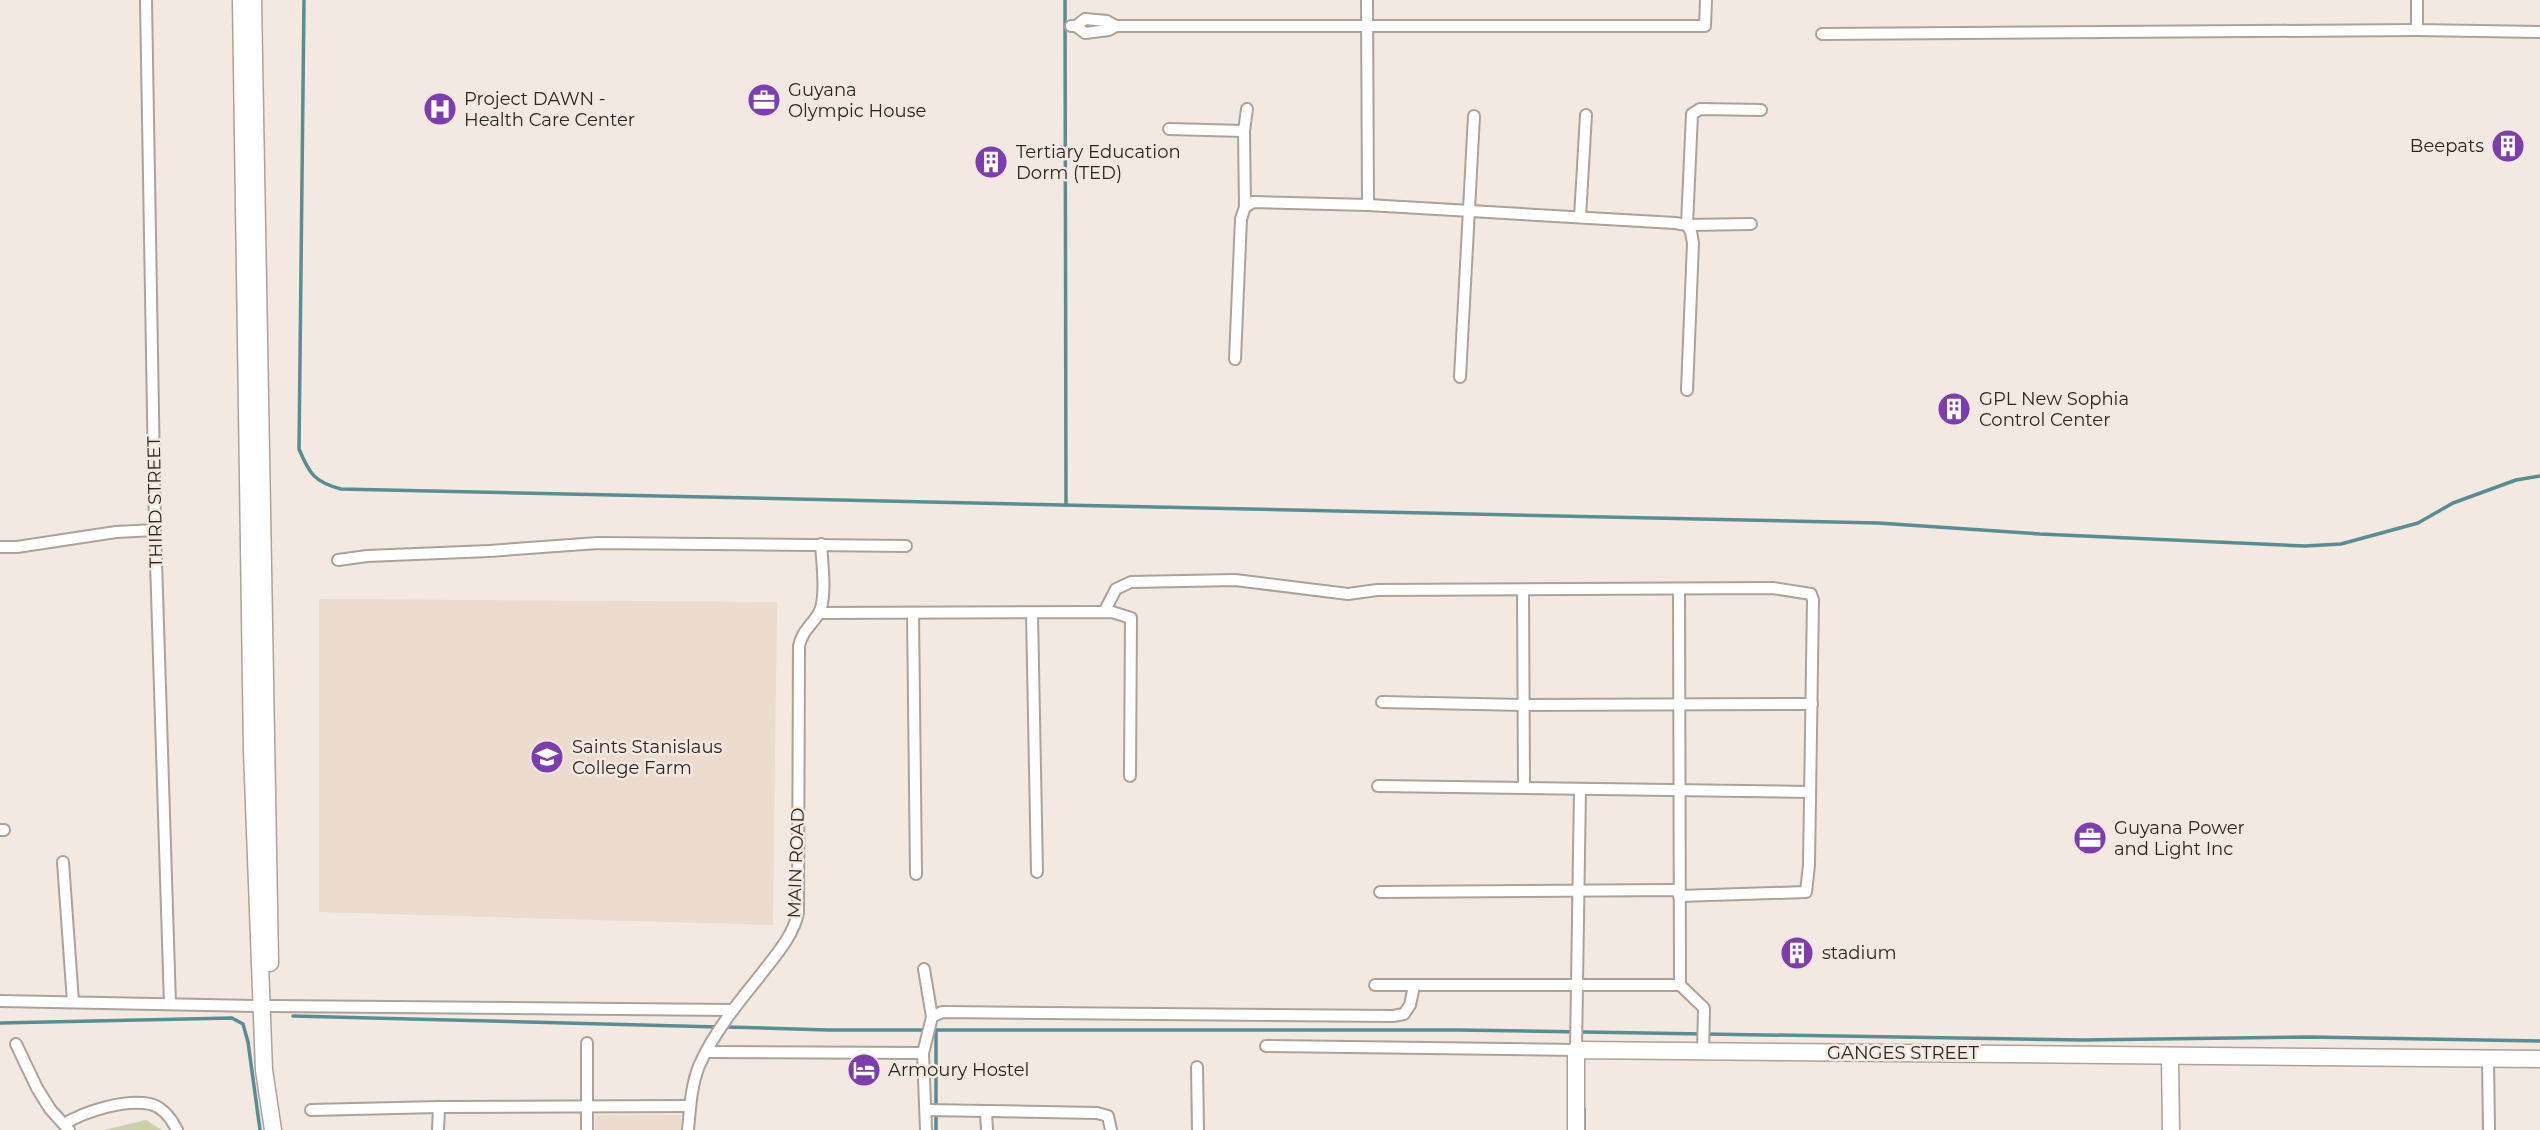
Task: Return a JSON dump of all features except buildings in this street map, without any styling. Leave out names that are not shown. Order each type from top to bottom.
[{"type":"main road","points":[[241,0],[252,751],[266,1006],[283,1130]]},
{"type":"main road","points":[[253,0],[266,1006],[264,1070],[273,1130]]},
{"type":"main road","points":[[1576,1130],[1577,1037]]},
{"type":"main road","name":"GANGES STREET","points":[[1577,1037],[2170,1056],[2540,1059]]},
{"type":"main road","points":[[2170,1056],[2171,1130]]},
{"type":"street","name":"THIRD STREET","points":[[146,0],[155,530],[170,1004]]},
{"type":"street","points":[[1367,0],[1368,205]]},
{"type":"street","points":[[1074,26],[1085,19],[1107,21],[1116,26],[1705,26],[1706,0]]},
{"type":"street","points":[[2417,0],[2417,30]]},
{"type":"street","points":[[1822,34],[2417,30],[2540,32]]},
{"type":"street","points":[[1236,359],[1241,219],[1245,207],[1244,131],[1247,109]]},
{"type":"street","points":[[1687,390],[1693,243],[1687,225],[1692,114],[1700,109],[1761,110]]},
{"type":"street","points":[[1580,217],[1586,115]]},
{"type":"street","points":[[1460,377],[1474,116]]},
{"type":"street","points":[[1169,129],[1244,131]]},
{"type":"street","points":[[1245,207],[1253,202],[1368,205],[1687,225],[1751,225]]},
{"type":"street","points":[[0,547],[17,547],[116,531],[155,530]]},
{"type":"street","points":[[338,560],[565,544],[906,546]]},
{"type":"street","points":[[821,544],[822,601],[819,613],[1104,612],[1131,618],[1130,776]]},
{"type":"street","points":[[1104,612],[1116,589],[1131,582],[1235,580],[1348,594],[1377,590],[1773,588],[1811,594],[1812,704],[1806,891],[1679,895]]},
{"type":"street","points":[[1679,589],[1680,985],[1704,1009],[1703,1040]]},
{"type":"street","points":[[1523,590],[1524,787]]},
{"type":"street","name":"MAIN ROAD","points":[[688,1130],[698,1068],[706,1052],[733,1010],[780,949],[795,924],[798,913],[799,646],[807,627],[819,613]]},
{"type":"street","points":[[913,613],[916,874]]},
{"type":"street","points":[[1032,614],[1037,872]]},
{"type":"street","points":[[1382,702],[1524,705],[1812,704]]},
{"type":"street","points":[[1378,786],[1810,792]]},
{"type":"street","points":[[1577,1037],[1580,789]]},
{"type":"street","points":[[63,862],[73,1002]]},
{"type":"street","points":[[1380,892],[1675,890],[1679,895]]},
{"type":"street","points":[[924,969],[930,1021],[923,1053],[930,1111],[926,1130]]},
{"type":"street","points":[[1375,985],[1680,985]]},
{"type":"street","points":[[930,1021],[951,1011],[1393,1016],[1404,1014],[1410,1005],[1414,986]]},
{"type":"street","points":[[0,1001],[733,1010]]},
{"type":"street","name":"GANGES STREET","points":[[1265,1046],[1577,1037]]},
{"type":"street","points":[[587,1043],[587,1130]]},
{"type":"street","points":[[16,1044],[37,1088],[66,1127],[113,1107],[151,1104],[163,1110],[177,1130]]},
{"type":"street","points":[[706,1052],[923,1053]]},
{"type":"street","points":[[2488,1058],[2489,1130]]},
{"type":"street","points":[[1197,1067],[1198,1130]]},
{"type":"street","points":[[311,1110],[690,1106]]},
{"type":"street","points":[[438,1130],[439,1107]]},
{"type":"street","points":[[930,1111],[1097,1112],[1108,1116],[1111,1130]]},
{"type":"street","points":[[986,1112],[986,1130]]},
{"type":"shaded area","name":"Saints Stanislaus College Farm","points":[[319,599],[777,602],[773,925],[319,912]]},
{"type":"shaded area","points":[[595,1115],[681,1115],[681,1130],[595,1130]]},
{"type":"green space","points":[[146,1120],[162,1130],[104,1130]]},
{"type":"waterway","points":[[304,0],[299,449],[318,480],[341,489],[1878,523],[2040,534],[2305,546],[2341,544],[2418,523],[2453,503],[2516,480],[2540,476]]},
{"type":"waterway","points":[[1065,0],[1066,505]]},
{"type":"waterway","points":[[293,1016],[718,1027]]},
{"type":"waterway","points":[[0,1023],[232,1018],[243,1024],[248,1042],[260,1130]]},
{"type":"waterway","points":[[726,1027],[828,1030],[1458,1030],[2083,1040],[2310,1037],[2540,1041]]},
{"type":"waterway","points":[[936,1030],[936,1130]]},
{"type":"waterway","points":[[1584,1109],[1584,1130]]},
{"type":"place","name":"Guyana Olympic House","points":[[764,100]]},
{"type":"place","name":"Project DAWN - Health Care Center","points":[[440,109]]},
{"type":"place","name":"Beepats","points":[[2508,146]]},
{"type":"place","name":"Tertiary Education Dorm (TED)","points":[[991,162]]},
{"type":"place","name":"GPL New Sophia Control Center","points":[[1954,409]]},
{"type":"place","name":"Saints Stanislaus College Farm","points":[[547,757]]},
{"type":"place","name":"Guyana Power and Light Inc","points":[[2090,838]]},
{"type":"place","name":"stadium","points":[[1797,953]]},
{"type":"place","name":"Armoury Hostel","points":[[864,1070]]}]
